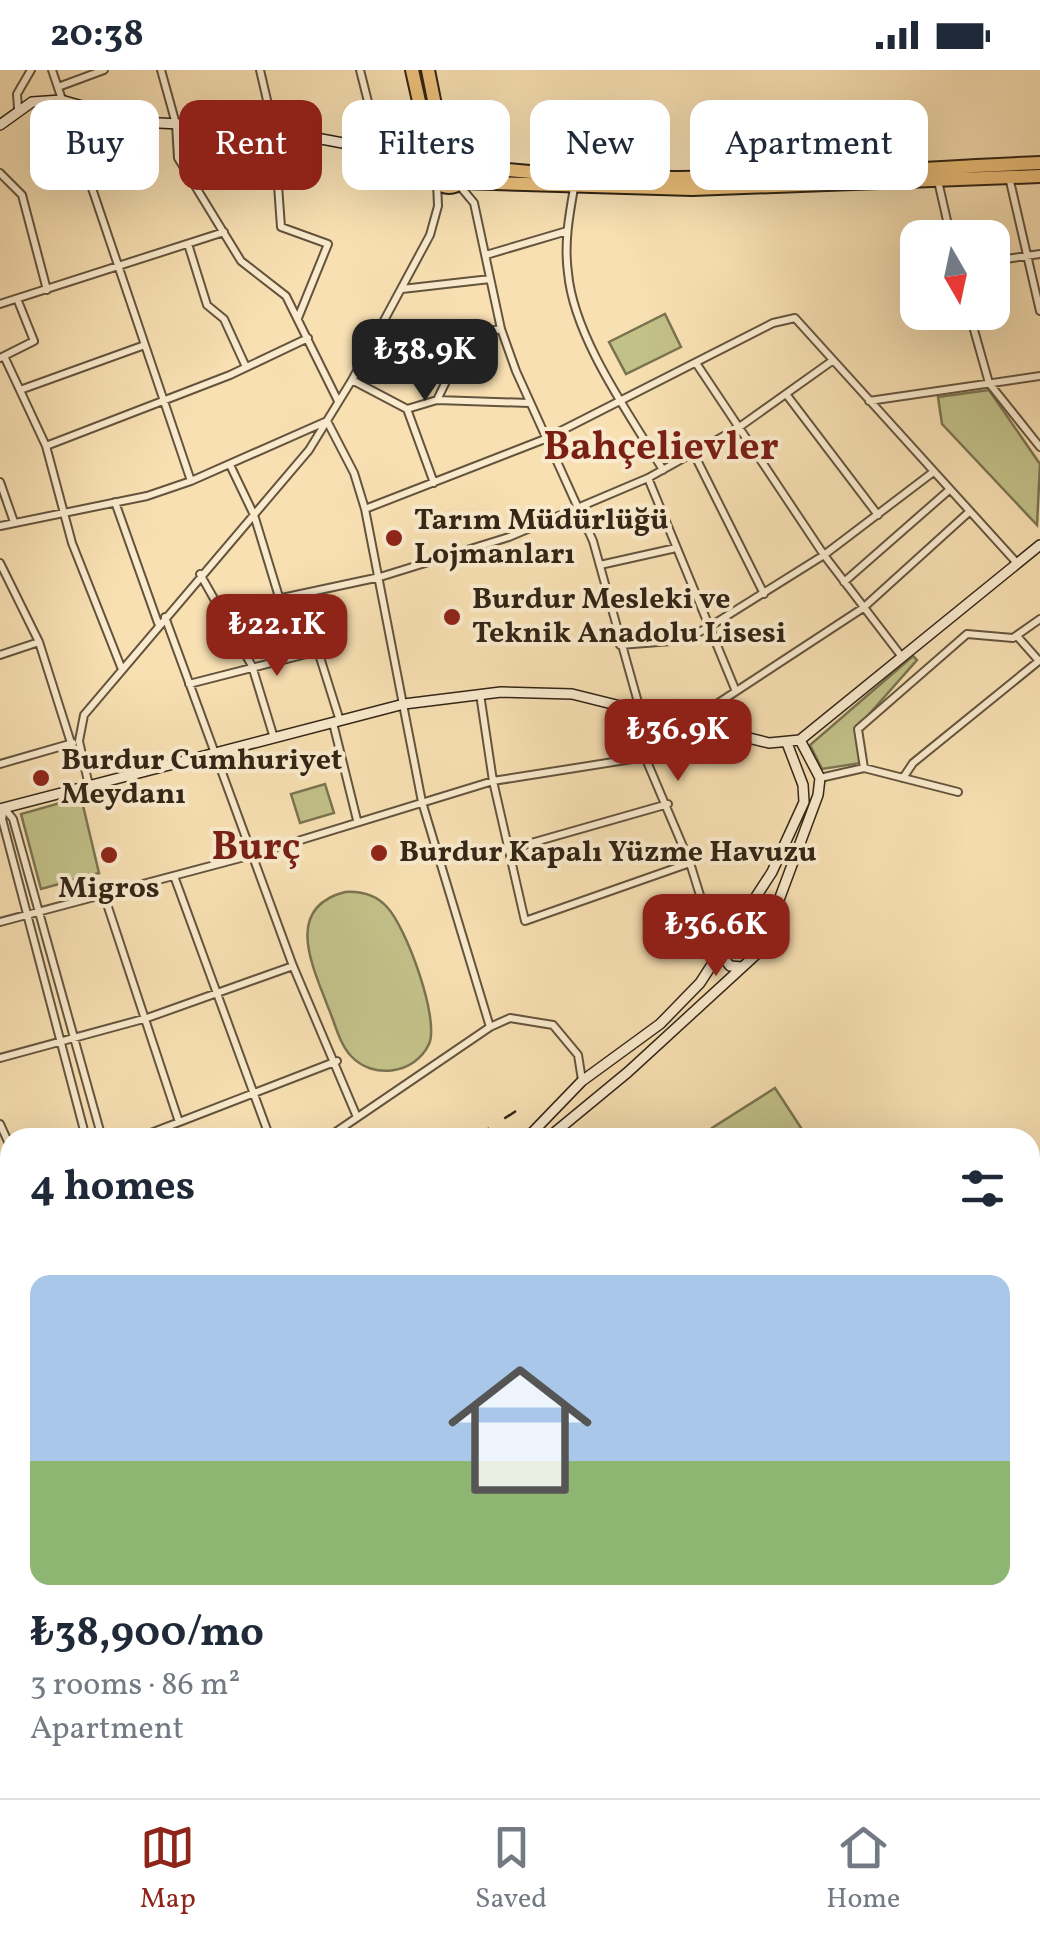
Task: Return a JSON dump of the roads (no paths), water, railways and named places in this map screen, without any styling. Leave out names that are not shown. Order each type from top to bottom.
[{"type":"highway","points":[[412,70],[418,100]]},
{"type":"highway","points":[[428,70],[433,100]]},
{"type":"highway","points":[[510,171],[696,178],[1040,163]]},
{"type":"highway","points":[[670,188],[1040,176]]},
{"type":"main road","points":[[0,125],[30,103]]},
{"type":"main road","points":[[159,123],[179,124]]},
{"type":"main road","points":[[0,795],[2,808],[404,704],[480,694],[572,694],[769,743],[800,740],[1040,544]]},
{"type":"main road","points":[[560,1128],[628,1072],[763,943],[765,929],[797,861],[820,778],[800,740]]},
{"type":"main road","points":[[537,1128],[582,1081],[660,1024],[700,983],[717,950],[772,872],[804,802],[804,784],[787,742]]},
{"type":"main road","points":[[736,923],[746,925],[763,943]]},
{"type":"main road","points":[[717,950],[730,966],[742,966]]},
{"type":"street","points":[[18,108],[17,94],[31,70]]},
{"type":"street","points":[[52,70],[61,100]]},
{"type":"street","points":[[58,88],[104,70]]},
{"type":"street","points":[[161,70],[176,124],[178,158],[241,261],[286,296],[338,402]]},
{"type":"street","points":[[260,70],[267,100]]},
{"type":"street","points":[[360,70],[368,100]]},
{"type":"street","points":[[0,173],[22,195],[48,290]]},
{"type":"street","points":[[1009,177],[1040,311]]},
{"type":"street","points":[[938,180],[947,220]]},
{"type":"street","points":[[90,190],[191,482]]},
{"type":"street","points":[[278,190],[280,227],[328,244],[298,319]]},
{"type":"street","points":[[74,742],[84,715],[121,668],[254,515],[327,421],[430,234],[438,206],[436,190]]},
{"type":"street","points":[[465,190],[474,202],[502,329],[529,403],[580,507],[600,565],[641,713],[645,757],[668,804],[706,907],[717,950]]},
{"type":"street","points":[[573,190],[567,231],[568,275],[574,302],[621,400],[663,470]]},
{"type":"street","points":[[486,256],[567,231]]},
{"type":"street","points":[[0,304],[224,232]]},
{"type":"street","points":[[188,244],[207,305],[224,319],[246,367]]},
{"type":"street","points":[[1010,258],[1040,254]]},
{"type":"street","points":[[402,289],[490,280]]},
{"type":"street","points":[[18,300],[34,341],[2,357],[46,446],[62,512],[121,668]]},
{"type":"street","points":[[364,509],[545,439],[786,318],[802,322],[932,473],[1016,562]]},
{"type":"street","points":[[437,400],[469,334],[502,329]]},
{"type":"street","points":[[974,330],[988,384],[1040,447]]},
{"type":"street","points":[[46,446],[246,367],[308,338]]},
{"type":"street","points":[[20,390],[142,346]]},
{"type":"street","points":[[235,634],[282,598],[380,577],[509,536],[648,478],[738,428],[832,360]]},
{"type":"street","points":[[696,362],[824,555],[902,658]]},
{"type":"street","points":[[869,400],[1040,376]]},
{"type":"street","points":[[352,380],[408,409],[434,483]]},
{"type":"street","points":[[786,394],[878,515]]},
{"type":"street","points":[[408,409],[437,400],[529,403]]},
{"type":"street","points":[[0,526],[191,482],[327,421]]},
{"type":"street","points":[[327,421],[354,473],[364,509],[422,802],[490,1027]]},
{"type":"street","points":[[694,454],[764,594]]},
{"type":"street","points":[[231,467],[254,515],[297,656]]},
{"type":"street","points":[[620,644],[684,640],[708,628],[824,555],[932,473]]},
{"type":"street","points":[[648,478],[735,690]]},
{"type":"street","points":[[0,482],[14,522]]},
{"type":"street","points":[[844,582],[949,490]]},
{"type":"street","points":[[114,502],[158,624]]},
{"type":"street","points":[[697,726],[703,712],[863,608],[970,512]]},
{"type":"street","points":[[600,565],[676,548]]},
{"type":"street","points":[[0,563],[39,642],[89,786]]},
{"type":"street","points":[[200,574],[252,666],[274,738]]},
{"type":"street","points":[[164,616],[294,966],[337,1061],[357,1117]]},
{"type":"street","points":[[864,768],[858,729],[942,655],[967,634],[1018,636],[1040,620]]},
{"type":"street","points":[[903,778],[912,763],[1039,661],[1018,636]]},
{"type":"street","points":[[0,654],[39,642]]},
{"type":"street","points":[[189,684],[318,650],[358,820]]},
{"type":"street","points":[[480,694],[493,781],[524,921],[690,863]]},
{"type":"street","points":[[0,764],[74,742]]},
{"type":"street","points":[[2,922],[252,855],[493,781],[645,757]]},
{"type":"street","points":[[820,778],[864,768],[958,792]]},
{"type":"street","points":[[508,850],[668,804]]},
{"type":"street","points":[[2,808],[13,819],[99,1128]]},
{"type":"street","points":[[2,808],[83,1128]]},
{"type":"street","points":[[174,876],[266,1128]]},
{"type":"street","points":[[104,895],[179,1122]]},
{"type":"street","points":[[706,907],[736,923]]},
{"type":"street","points":[[0,1058],[147,1018],[294,966]]},
{"type":"street","points":[[341,1128],[490,1027],[510,1018],[553,1025],[578,1055],[582,1081]]},
{"type":"street","points":[[164,1128],[337,1061]]},
{"type":"railway","points":[[490,1128],[516,1111]]},
{"type":"place","name":"Tarım Müdürlüğü Lojmanları","points":[[394,538]]},
{"type":"place","name":"Burdur Mesleki ve Teknik Anadolu Lisesi","points":[[452,617]]},
{"type":"place","name":"Burdur Cumhuriyet Meydanı","points":[[41,778]]},
{"type":"place","name":"Burdur Kapalı Yüzme Havuzu","points":[[379,853]]},
{"type":"place","name":"Migros","points":[[109,855]]},
{"type":"district","name":"Bahçelievler","points":[[661,449]]},
{"type":"district","name":"Burç","points":[[256,849]]}]
